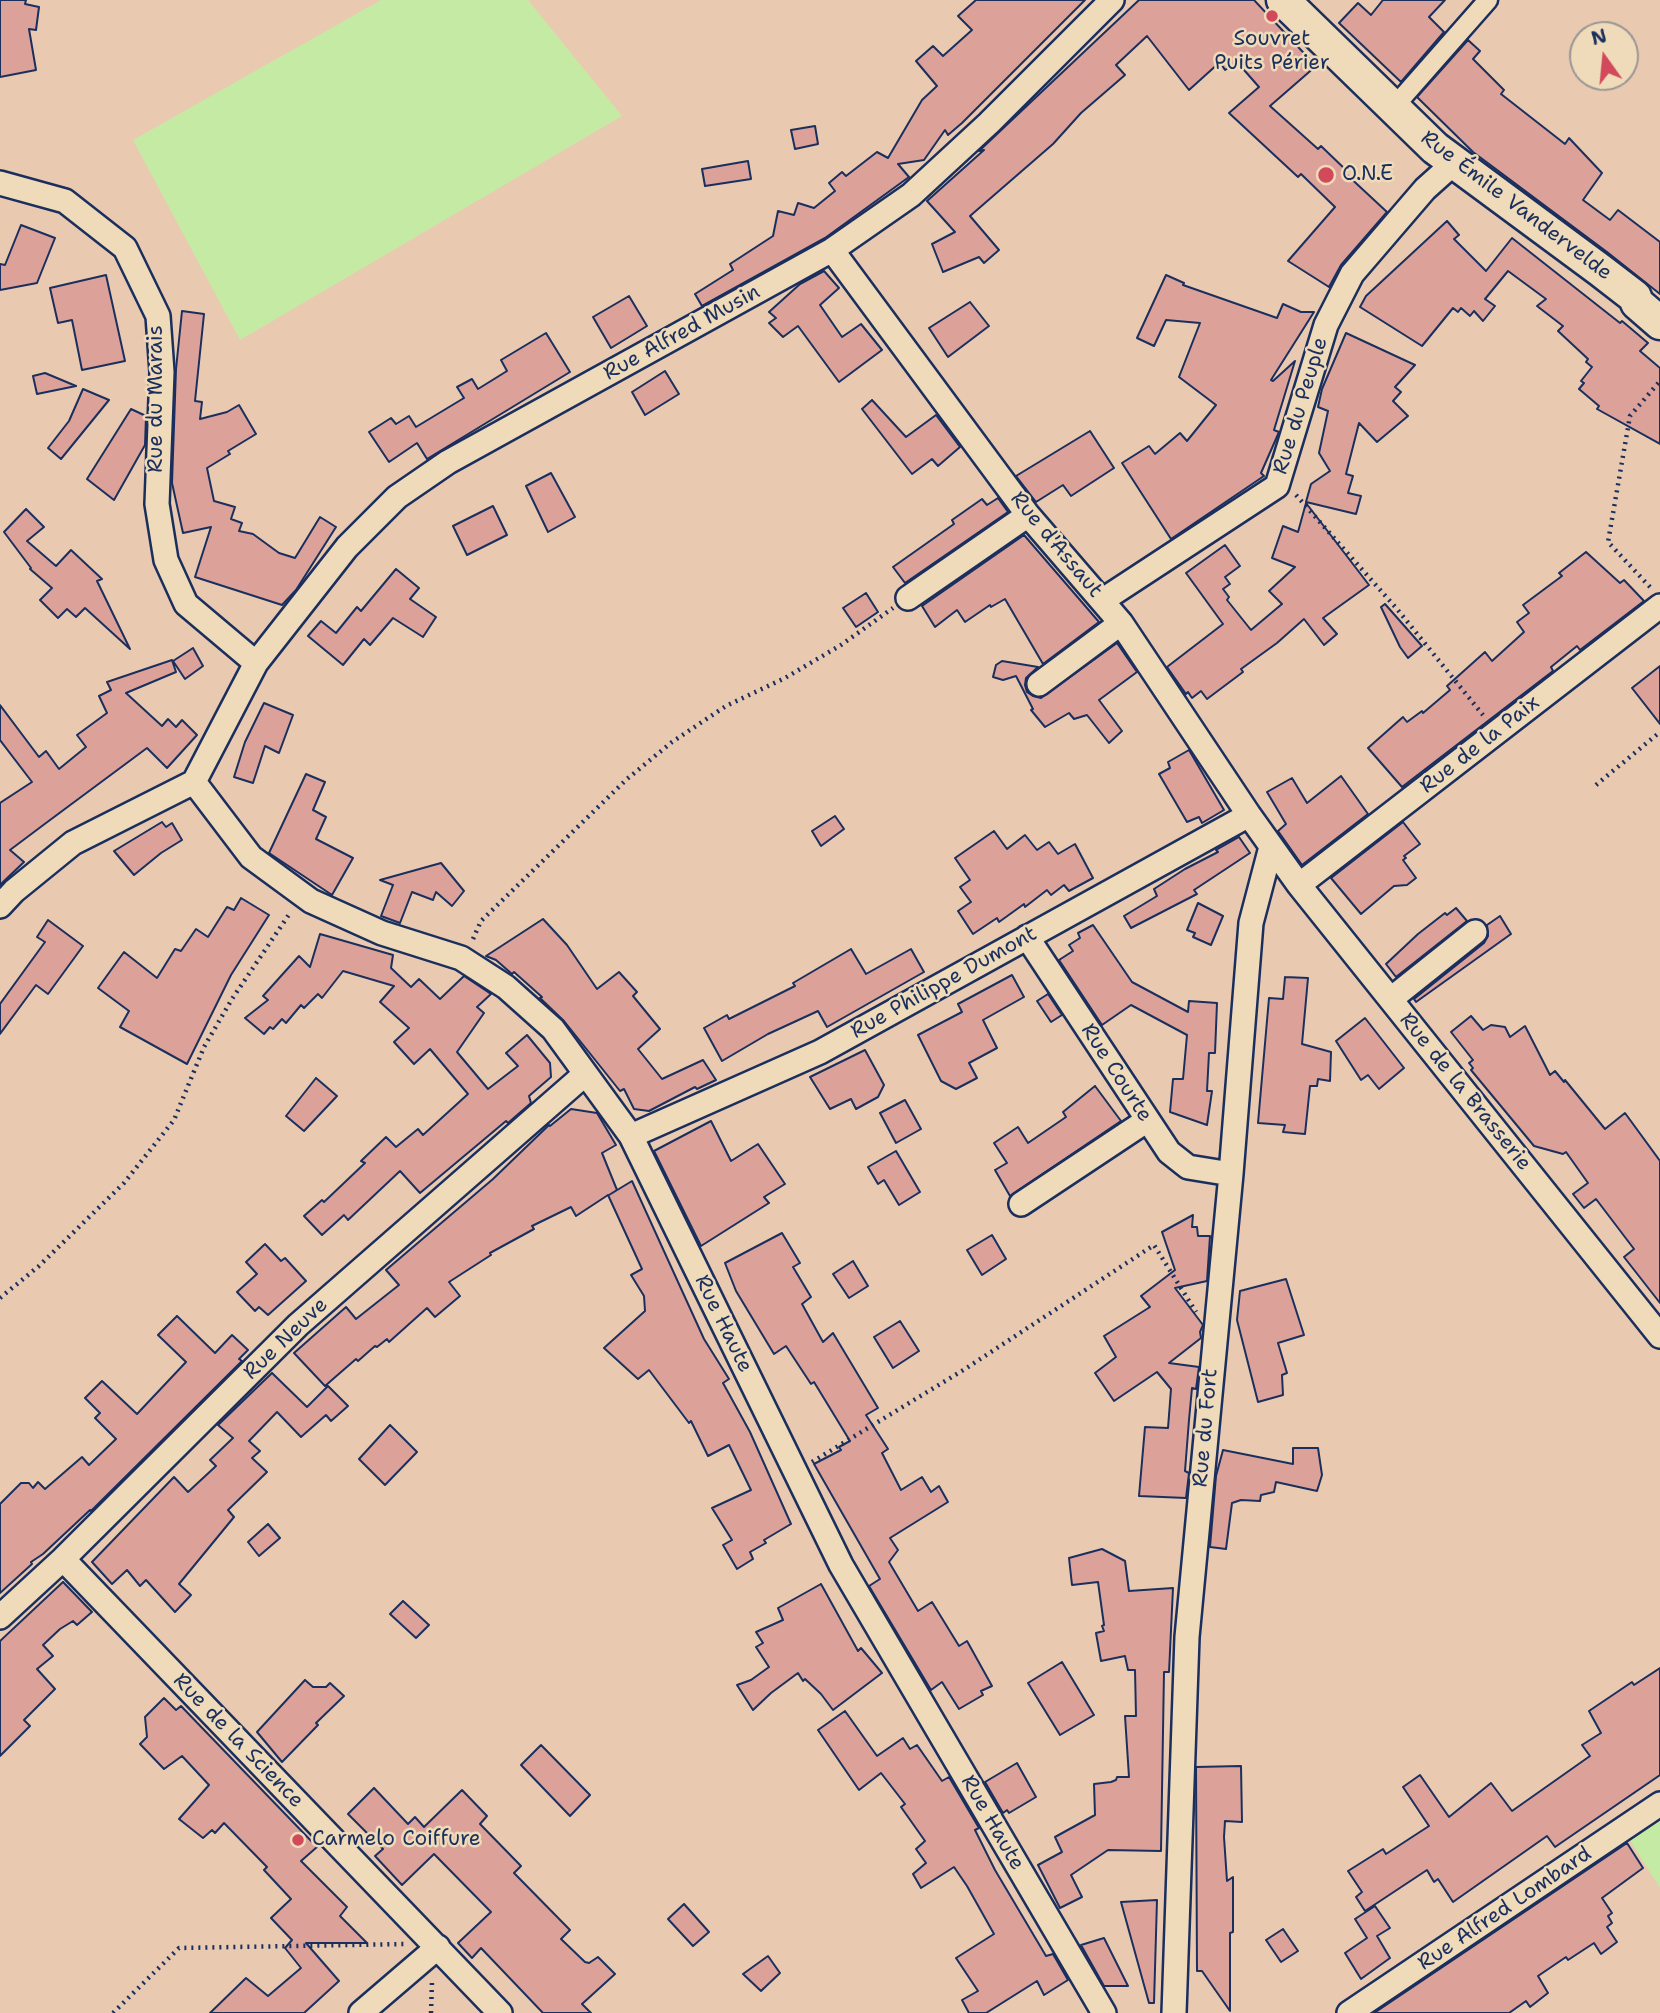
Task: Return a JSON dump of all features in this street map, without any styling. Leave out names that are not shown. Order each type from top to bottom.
[{"type":"main road","name":"Rue Émile Vandervelde","points":[[1283,0],[1393,108],[1454,163],[1635,297],[1637,303],[1660,323]]},
{"type":"street","name":"Rue Alfred Musin","points":[[194,782],[256,663],[347,547],[397,496],[448,463],[832,250],[911,195],[989,123],[1112,0]]},
{"type":"street","points":[[1393,108],[1488,0]]},
{"type":"street","name":"Rue du Peuple","points":[[1103,600],[1277,486],[1326,325],[1352,274],[1425,189],[1454,163]]},
{"type":"street","name":"Rue du Marais","points":[[0,183],[65,201],[125,248],[158,316],[162,372],[157,504],[166,560],[186,604],[256,663]]},
{"type":"street","name":"Rue d'Assaut","points":[[832,250],[1028,515],[1122,623],[1271,847]]},
{"type":"street","points":[[908,598],[1028,515]]},
{"type":"street","name":"Rue de la Paix","points":[[1299,885],[1497,732],[1656,597]]},
{"type":"street","points":[[1039,684],[1122,623]]},
{"type":"street","points":[[0,906],[14,891],[73,843],[194,782]]},
{"type":"street","name":"Rue Haute","points":[[194,782],[251,857],[303,896],[382,933],[467,961],[506,987],[552,1029],[631,1136],[841,1565],[1104,2013]]},
{"type":"street","name":"Rue Philippe Dumont","points":[[631,1136],[820,1052],[1249,815]]},
{"type":"street","name":"Rue de la Brasserie","points":[[1271,847],[1660,1336]]},
{"type":"street","name":"Rue du Fort","points":[[1174,2013],[1186,1637],[1231,1174],[1251,923],[1271,847]]},
{"type":"street","points":[[1391,999],[1475,932]]},
{"type":"street","name":"Rue Courte","points":[[1027,937],[1146,1121],[1169,1152],[1188,1167],[1231,1174]]},
{"type":"street","name":"Rue Neuve","points":[[0,1617],[63,1559],[298,1325],[584,1075]]},
{"type":"street","points":[[1021,1204],[1146,1121]]},
{"type":"street","name":"Rue de la Science","points":[[63,1559],[432,1954],[500,2013]]},
{"type":"street","name":"Rue Alfred Lombard","points":[[1349,2013],[1660,1804]]},
{"type":"street","points":[[361,2013],[432,1954]]},
{"type":"path","points":[[1656,597],[1608,542],[1630,416],[1660,381]]},
{"type":"path","points":[[1277,486],[1297,496],[1330,532],[1497,732]]},
{"type":"path","points":[[467,961],[481,921],[627,779],[672,742],[726,706],[785,678],[841,645],[908,598]]},
{"type":"path","points":[[1596,785],[1660,732]]},
{"type":"path","points":[[0,1298],[39,1266],[124,1183],[174,1120],[204,1046],[257,960],[303,896]]},
{"type":"path","points":[[796,1472],[965,1369],[1154,1245],[1198,1316],[1216,1329]]},
{"type":"path","points":[[113,2013],[180,1948],[409,1944],[432,1954],[431,2013]]},
{"type":"green space","points":[[381,0],[528,0],[622,116],[240,340],[133,140]]},
{"type":"green space","points":[[1660,1816],[1660,1888],[1628,1837]]},
{"type":"building","points":[[0,0],[26,0],[25,4],[39,7],[36,30],[29,29],[36,70],[0,77]]},
{"type":"building","points":[[976,0],[1085,0],[962,123],[948,135],[945,130],[924,160],[898,164],[909,177],[825,238],[702,306],[695,294],[733,270],[730,264],[773,236],[778,211],[794,215],[798,203],[814,208],[835,191],[829,183],[842,172],[846,176],[877,152],[888,158],[922,100],[937,86],[916,61],[933,46],[943,56],[972,30],[958,16]]},
{"type":"building","points":[[1139,0],[1254,0],[1316,66],[1270,106],[1318,149],[1321,146],[1347,171],[1345,173],[1387,212],[1341,265],[1329,287],[1288,261],[1335,207],[1301,174],[1298,177],[1229,113],[1259,87],[1237,62],[1225,70],[1220,62],[1189,90],[1147,36],[1116,65],[1125,75],[1081,113],[1053,144],[970,216],[999,250],[984,263],[979,257],[943,272],[932,244],[955,232],[927,201],[984,150],[979,151]]},
{"type":"building","points":[[1383,0],[1445,0],[1429,17],[1444,32],[1401,82],[1339,23],[1358,3],[1371,15]]},
{"type":"building","points":[[1468,40],[1480,51],[1473,59],[1504,90],[1501,94],[1565,144],[1569,138],[1602,173],[1583,200],[1610,220],[1618,210],[1660,242],[1660,294],[1473,152],[1417,97]]},
{"type":"building","points":[[815,126],[818,144],[795,149],[791,130]]},
{"type":"building","points":[[748,161],[751,179],[705,186],[702,169]]},
{"type":"building","points":[[1447,221],[1459,235],[1454,239],[1486,271],[1512,238],[1648,343],[1640,351],[1660,368],[1660,444],[1597,409],[1599,406],[1579,389],[1584,383],[1581,381],[1592,367],[1586,362],[1588,359],[1558,331],[1563,326],[1537,306],[1546,299],[1508,271],[1485,299],[1495,306],[1483,321],[1474,311],[1470,316],[1461,308],[1458,312],[1453,308],[1422,346],[1360,307],[1366,296]]},
{"type":"building","points":[[21,225],[55,238],[37,283],[0,290],[0,264],[5,265]]},
{"type":"building","points":[[824,271],[839,288],[820,305],[842,337],[861,324],[882,350],[839,382],[798,326],[783,337],[769,323],[776,318],[769,312],[800,284]]},
{"type":"building","points":[[106,275],[125,361],[82,370],[72,320],[58,323],[50,288]]},
{"type":"building","points":[[1166,275],[1184,283],[1183,285],[1277,318],[1283,304],[1301,312],[1314,312],[1271,380],[1295,361],[1274,430],[1279,432],[1261,473],[1264,476],[1171,539],[1122,463],[1149,446],[1155,454],[1180,433],[1187,441],[1216,405],[1179,377],[1200,323],[1166,320],[1154,346],[1137,338]]},
{"type":"building","points":[[629,296],[647,326],[611,348],[593,317]]},
{"type":"building","points":[[970,302],[989,326],[948,357],[929,328]]},
{"type":"building","points":[[182,311],[204,314],[195,401],[202,402],[200,419],[227,412],[239,405],[256,434],[207,468],[214,501],[235,507],[231,519],[242,523],[239,531],[253,534],[279,553],[295,558],[320,517],[336,527],[296,590],[282,605],[195,577],[211,527],[183,533],[172,483],[176,369]]},
{"type":"building","points":[[546,333],[570,372],[427,459],[417,443],[389,462],[369,432],[391,418],[396,424],[409,416],[416,427],[464,398],[457,387],[472,379],[478,389],[507,371],[501,360]]},
{"type":"building","points":[[1346,333],[1415,365],[1395,387],[1401,392],[1393,401],[1408,416],[1377,442],[1359,423],[1346,474],[1353,476],[1348,493],[1361,496],[1356,514],[1306,502],[1311,484],[1330,471],[1319,453],[1328,411],[1318,407],[1322,389]]},
{"type":"building","points":[[665,371],[679,394],[645,415],[632,392]]},
{"type":"building","points":[[45,373],[76,386],[37,394],[33,376]]},
{"type":"building","points":[[83,389],[109,400],[61,459],[48,448],[69,421]]},
{"type":"building","points":[[872,400],[906,437],[936,415],[960,447],[938,466],[932,459],[912,474],[862,409]]},
{"type":"building","points":[[131,409],[146,416],[145,445],[114,500],[87,479]]},
{"type":"building","points":[[1090,431],[1114,468],[1071,496],[1063,485],[1036,502],[1016,476]]},
{"type":"building","points":[[551,473],[575,517],[548,532],[526,486]]},
{"type":"building","points":[[998,498],[1008,512],[905,583],[893,567],[954,524],[952,520],[982,499],[987,505]]},
{"type":"building","points":[[1306,503],[1369,585],[1323,618],[1337,634],[1324,645],[1304,619],[1207,699],[1201,691],[1192,698],[1188,692],[1186,694],[1167,667],[1223,624],[1186,573],[1225,545],[1240,566],[1225,577],[1230,584],[1223,589],[1229,597],[1227,600],[1251,630],[1282,604],[1269,591],[1295,567],[1272,558],[1283,526],[1298,532]]},
{"type":"building","points":[[493,506],[507,535],[467,555],[453,526]]},
{"type":"building","points":[[26,509],[44,527],[27,541],[56,566],[71,550],[102,579],[97,581],[130,649],[85,608],[76,617],[67,609],[58,618],[40,600],[52,588],[30,569],[4,532]]},
{"type":"building","points":[[1024,535],[1099,622],[1043,664],[1005,599],[991,607],[990,605],[965,622],[957,610],[935,627],[922,606]]},
{"type":"building","points":[[1586,552],[1620,583],[1624,580],[1644,601],[1580,650],[1577,646],[1551,667],[1553,671],[1402,787],[1368,748],[1403,717],[1407,722],[1422,711],[1423,713],[1450,690],[1447,686],[1485,652],[1492,661],[1524,632],[1517,622],[1529,613],[1523,605],[1562,576],[1559,573]]},
{"type":"building","points":[[396,569],[419,588],[410,599],[436,617],[423,637],[393,618],[370,645],[364,639],[343,665],[308,636],[321,621],[336,633],[357,607],[361,611]]},
{"type":"building","points":[[866,593],[878,612],[856,627],[843,608]]},
{"type":"building","points":[[1385,604],[1422,646],[1408,658],[1381,607]]},
{"type":"building","points":[[1117,643],[1137,672],[1099,700],[1122,731],[1109,743],[1087,715],[1074,719],[1069,713],[1045,727],[1031,710],[1033,709],[1016,676],[1003,680],[993,677],[996,665],[1002,661],[1038,667],[1026,678],[1025,685],[1027,692],[1041,698]]},
{"type":"building","points":[[193,648],[203,666],[185,679],[173,661]]},
{"type":"building","points":[[172,660],[176,672],[126,693],[162,726],[168,719],[176,727],[182,720],[197,735],[167,768],[147,748],[10,850],[24,862],[0,885],[0,803],[32,782],[0,740],[0,705],[39,757],[46,751],[59,769],[86,747],[77,735],[107,713],[99,696],[111,690],[107,682]]},
{"type":"building","points":[[1660,666],[1660,724],[1632,688]]},
{"type":"building","points":[[264,703],[293,715],[279,753],[265,746],[253,783],[234,777],[245,742]]},
{"type":"building","points":[[1189,750],[1224,810],[1202,823],[1199,817],[1187,822],[1159,774],[1170,768],[1168,762]]},
{"type":"building","points":[[306,774],[325,782],[313,810],[326,817],[316,839],[353,858],[332,895],[269,853]]},
{"type":"building","points":[[1341,776],[1368,814],[1302,865],[1278,831],[1286,824],[1267,792],[1292,778],[1307,803]]},
{"type":"building","points":[[835,816],[844,829],[821,846],[812,831]]},
{"type":"building","points":[[162,822],[166,827],[172,823],[182,840],[134,875],[114,851]]},
{"type":"building","points":[[1403,822],[1420,844],[1404,856],[1406,858],[1403,860],[1416,878],[1407,885],[1394,886],[1361,914],[1331,878]]},
{"type":"building","points":[[994,831],[1007,849],[1025,835],[1037,850],[1049,842],[1058,854],[1075,844],[1093,878],[1069,891],[1064,885],[1051,895],[1047,890],[1025,907],[1024,904],[999,922],[997,918],[973,934],[958,911],[971,902],[960,887],[970,880],[955,858]]},
{"type":"building","points":[[1239,837],[1250,853],[1194,890],[1197,894],[1131,928],[1124,916],[1157,896],[1154,889]]},
{"type":"building","points":[[441,863],[464,891],[452,906],[436,892],[433,900],[412,892],[400,923],[381,916],[393,885],[380,880]]},
{"type":"building","points":[[241,898],[269,915],[231,975],[187,1064],[120,1027],[129,1011],[98,988],[124,952],[157,978],[175,949],[181,951],[196,929],[208,937],[227,907],[234,910]]},
{"type":"building","points":[[1198,903],[1223,916],[1211,945],[1193,937],[1195,933],[1187,930]]},
{"type":"building","points":[[1456,908],[1467,921],[1396,977],[1386,964],[1418,934]]},
{"type":"building","points":[[1500,916],[1511,934],[1416,1002],[1414,999],[1484,943],[1488,936],[1487,925]]},
{"type":"building","points":[[543,919],[567,945],[597,989],[619,972],[637,992],[633,996],[660,1029],[638,1049],[662,1079],[703,1060],[716,1080],[697,1089],[695,1087],[649,1111],[634,1109],[624,1089],[620,1091],[564,1021],[540,998],[542,997],[514,972],[512,974],[496,960],[486,956]]},
{"type":"building","points":[[48,920],[83,946],[48,994],[36,985],[0,1034],[0,1004],[45,942],[37,937]]},
{"type":"building","points":[[1093,925],[1132,982],[1188,1012],[1189,1001],[1217,1003],[1215,1053],[1209,1053],[1207,1091],[1212,1091],[1207,1125],[1170,1112],[1173,1079],[1183,1079],[1187,1035],[1131,1005],[1102,1025],[1059,960],[1073,951],[1069,945],[1080,938],[1078,933]]},
{"type":"building","points":[[320,934],[393,955],[391,968],[411,987],[419,979],[440,999],[464,976],[491,994],[477,1007],[484,1013],[457,1052],[488,1089],[518,1066],[506,1053],[527,1035],[550,1063],[551,1077],[529,1096],[531,1103],[420,1193],[400,1171],[348,1220],[344,1215],[322,1235],[304,1216],[322,1200],[324,1202],[365,1163],[361,1161],[386,1137],[396,1147],[418,1129],[423,1135],[468,1094],[430,1049],[414,1064],[394,1042],[409,1028],[380,1002],[394,986],[343,971],[322,998],[318,994],[304,1008],[301,1005],[286,1023],[282,1019],[264,1034],[245,1018],[268,1000],[263,996],[299,956],[310,967]]},
{"type":"building","points":[[851,949],[866,974],[911,949],[924,972],[827,1027],[818,1011],[768,1034],[722,1061],[704,1028],[727,1015],[729,1019],[795,986],[793,983]]},
{"type":"building","points":[[1012,975],[1024,997],[983,1020],[997,1048],[969,1063],[977,1078],[956,1089],[941,1081],[918,1035],[962,1012],[958,1004]]},
{"type":"building","points":[[1285,977],[1308,978],[1302,1044],[1331,1052],[1330,1081],[1318,1079],[1317,1086],[1310,1086],[1305,1134],[1283,1132],[1285,1125],[1258,1123],[1269,998],[1283,999]]},
{"type":"building","points":[[1048,994],[1062,1015],[1051,1022],[1037,1001]]},
{"type":"building","points":[[1471,1016],[1483,1030],[1491,1025],[1505,1027],[1510,1037],[1525,1026],[1550,1075],[1555,1071],[1564,1082],[1565,1080],[1605,1129],[1625,1113],[1660,1161],[1660,1303],[1624,1257],[1634,1249],[1596,1199],[1584,1208],[1573,1194],[1588,1183],[1566,1152],[1563,1154],[1534,1146],[1471,1070],[1473,1068],[1469,1063],[1473,1060],[1451,1032]]},
{"type":"building","points":[[1365,1018],[1404,1068],[1379,1089],[1368,1075],[1361,1080],[1336,1041]]},
{"type":"building","points":[[865,1050],[884,1085],[878,1097],[856,1109],[851,1099],[830,1109],[810,1077]]},
{"type":"building","points":[[316,1078],[337,1096],[304,1131],[286,1116]]},
{"type":"building","points":[[1095,1086],[1121,1121],[1010,1196],[995,1170],[1007,1163],[994,1143],[1018,1127],[1028,1143],[1066,1117],[1063,1112]]},
{"type":"building","points":[[905,1100],[921,1129],[896,1143],[880,1113]]},
{"type":"building","points":[[571,1109],[597,1113],[616,1145],[602,1153],[617,1190],[609,1195],[632,1181],[704,1339],[729,1379],[723,1383],[750,1432],[791,1524],[764,1540],[766,1543],[750,1552],[753,1559],[737,1569],[723,1545],[732,1540],[712,1508],[751,1490],[729,1445],[708,1456],[691,1421],[689,1423],[649,1370],[638,1379],[604,1348],[645,1311],[644,1296],[631,1275],[642,1269],[608,1195],[576,1216],[571,1207],[532,1226],[534,1229],[490,1253],[491,1255],[449,1282],[460,1296],[435,1317],[427,1308],[389,1342],[387,1339],[358,1361],[356,1359],[325,1386],[294,1353],[346,1307],[356,1319],[399,1285],[386,1270],[493,1179],[549,1125]]},
{"type":"building","points":[[711,1121],[731,1161],[758,1144],[785,1184],[764,1197],[769,1203],[701,1246],[654,1151]]},
{"type":"building","points":[[896,1151],[920,1192],[899,1205],[884,1180],[878,1184],[868,1167]]},
{"type":"building","points":[[1193,1215],[1192,1227],[1197,1227],[1198,1236],[1210,1236],[1207,1281],[1175,1288],[1203,1325],[1201,1338],[1169,1363],[1199,1367],[1196,1389],[1192,1388],[1185,1471],[1189,1473],[1186,1498],[1139,1496],[1145,1427],[1168,1428],[1171,1389],[1157,1372],[1114,1401],[1095,1373],[1116,1357],[1104,1336],[1150,1307],[1141,1296],[1175,1270],[1162,1232]]},
{"type":"building","points":[[782,1233],[800,1263],[793,1267],[811,1297],[802,1304],[823,1342],[833,1333],[878,1408],[866,1415],[888,1449],[882,1453],[901,1490],[922,1477],[931,1492],[939,1486],[948,1502],[890,1538],[898,1550],[889,1562],[918,1611],[932,1602],[959,1646],[967,1641],[992,1686],[981,1691],[983,1695],[959,1709],[942,1682],[931,1690],[869,1586],[880,1579],[814,1464],[841,1450],[839,1447],[850,1441],[814,1382],[811,1384],[786,1346],[774,1354],[736,1291],[725,1263]]},
{"type":"building","points":[[992,1235],[1006,1259],[982,1275],[967,1250]]},
{"type":"building","points":[[265,1244],[281,1261],[285,1258],[306,1281],[268,1315],[259,1307],[255,1311],[237,1292],[257,1274],[246,1262]]},
{"type":"building","points":[[853,1261],[868,1286],[849,1298],[833,1274]]},
{"type":"building","points":[[1286,1279],[1304,1335],[1278,1343],[1287,1373],[1282,1375],[1283,1395],[1258,1402],[1237,1320],[1240,1291]]},
{"type":"building","points":[[177,1316],[215,1353],[232,1335],[248,1350],[239,1359],[242,1361],[91,1511],[31,1562],[32,1564],[0,1593],[0,1504],[21,1483],[29,1483],[33,1488],[38,1482],[45,1489],[82,1457],[89,1465],[116,1439],[95,1418],[100,1413],[85,1398],[102,1381],[137,1414],[186,1362],[158,1335]]},
{"type":"building","points":[[900,1321],[919,1351],[893,1368],[874,1337]]},
{"type":"building","points":[[272,1373],[307,1407],[328,1386],[348,1406],[331,1421],[326,1415],[301,1437],[277,1412],[249,1441],[260,1451],[252,1458],[267,1472],[228,1510],[234,1517],[179,1584],[191,1595],[175,1612],[146,1580],[140,1586],[127,1570],[112,1584],[92,1562],[174,1477],[188,1492],[216,1466],[210,1460],[233,1438],[218,1425]]},
{"type":"building","points":[[390,1425],[417,1452],[385,1485],[359,1459]]},
{"type":"building","points":[[1293,1448],[1318,1448],[1322,1475],[1317,1491],[1276,1482],[1274,1492],[1261,1495],[1260,1501],[1241,1500],[1232,1503],[1226,1549],[1210,1547],[1216,1476],[1223,1450],[1293,1464]]},
{"type":"building","points":[[268,1524],[280,1538],[259,1556],[248,1542]]},
{"type":"building","points":[[1102,1549],[1125,1561],[1129,1591],[1173,1588],[1169,1672],[1164,1672],[1161,1851],[1108,1850],[1071,1875],[1082,1897],[1060,1908],[1038,1865],[1062,1852],[1055,1837],[1095,1815],[1094,1784],[1111,1782],[1117,1777],[1129,1777],[1125,1716],[1136,1716],[1135,1670],[1128,1670],[1125,1656],[1101,1661],[1096,1633],[1104,1631],[1104,1625],[1098,1582],[1072,1585],[1069,1558]]},
{"type":"building","points":[[63,1582],[92,1612],[77,1625],[73,1621],[60,1629],[43,1645],[53,1656],[37,1669],[55,1689],[24,1720],[30,1726],[0,1756],[0,1641]]},
{"type":"building","points":[[821,1584],[858,1651],[861,1648],[882,1673],[833,1710],[821,1694],[805,1679],[803,1681],[798,1673],[753,1710],[737,1685],[751,1680],[769,1667],[756,1647],[763,1643],[756,1632],[783,1620],[778,1608]]},
{"type":"building","points":[[403,1601],[429,1625],[416,1638],[390,1614]]},
{"type":"building","points":[[1062,1662],[1094,1715],[1060,1735],[1028,1683]]},
{"type":"building","points":[[1660,1668],[1660,1775],[1555,1847],[1547,1836],[1453,1902],[1438,1879],[1434,1882],[1427,1870],[1365,1911],[1356,1897],[1362,1892],[1348,1871],[1383,1849],[1386,1854],[1429,1826],[1403,1787],[1420,1775],[1449,1817],[1491,1783],[1512,1811],[1590,1756],[1582,1745],[1601,1733],[1589,1711],[1632,1682],[1634,1685]]},
{"type":"building","points":[[305,1680],[313,1687],[326,1687],[330,1683],[344,1696],[282,1762],[257,1732]]},
{"type":"building","points":[[164,1698],[176,1710],[181,1706],[317,1847],[301,1861],[347,1907],[340,1916],[367,1943],[306,1943],[339,1981],[304,2013],[210,2013],[246,1978],[268,1996],[301,1968],[285,1948],[292,1940],[271,1918],[291,1899],[264,1870],[267,1867],[224,1823],[215,1833],[212,1830],[203,1838],[179,1819],[209,1785],[182,1756],[164,1769],[140,1744],[147,1737],[145,1717]]},
{"type":"building","points":[[845,1711],[877,1756],[903,1738],[910,1749],[917,1745],[942,1781],[949,1777],[979,1828],[975,1830],[995,1870],[1046,1956],[1053,1954],[1068,1980],[1044,1995],[1037,1981],[986,2013],[969,2013],[962,2000],[978,1991],[956,1958],[994,1934],[954,1867],[921,1888],[913,1874],[926,1863],[916,1849],[925,1841],[901,1807],[905,1804],[881,1773],[859,1790],[818,1730]]},
{"type":"building","points":[[541,1745],[590,1795],[570,1816],[521,1765]]},
{"type":"building","points":[[1017,1763],[1036,1797],[1009,1813],[1007,1810],[1003,1813],[985,1782]]},
{"type":"building","points":[[1241,1766],[1242,1822],[1225,1821],[1224,1837],[1227,1881],[1233,1877],[1230,2011],[1202,1971],[1197,1971],[1196,1767]]},
{"type":"building","points":[[374,1788],[408,1824],[415,1817],[424,1827],[462,1790],[487,1816],[480,1824],[521,1866],[514,1873],[570,1930],[561,1939],[585,1962],[589,1963],[598,1957],[615,1974],[582,2004],[591,2013],[543,2013],[481,1948],[472,1958],[458,1943],[491,1912],[434,1854],[402,1885],[375,1856],[383,1849],[348,1814]]},
{"type":"building","points":[[1627,1843],[1643,1868],[1602,1898],[1612,1913],[1608,1916],[1612,1923],[1607,1927],[1617,1942],[1601,1954],[1594,1943],[1568,1960],[1566,1957],[1538,1976],[1548,1993],[1530,2007],[1526,2001],[1509,2013],[1374,2013]]},
{"type":"building","points":[[1157,1900],[1154,2003],[1149,2003],[1121,1902]]},
{"type":"building","points":[[684,1904],[709,1932],[693,1946],[668,1919]]},
{"type":"building","points":[[1375,1906],[1390,1928],[1377,1936],[1390,1958],[1361,1979],[1345,1953],[1367,1938],[1355,1919]]},
{"type":"building","points":[[1283,1929],[1298,1951],[1281,1962],[1266,1940]]},
{"type":"building","points":[[1104,1938],[1128,1986],[1104,1986],[1081,1945]]},
{"type":"building","points":[[768,1956],[780,1973],[761,1991],[743,1974]]},
{"type":"place","name":"Souvret Puits Périer","points":[[1272,16]]},
{"type":"place","name":"O.N.E","points":[[1326,175]]},
{"type":"place","name":"Carmelo Coiffure","points":[[298,1840]]}]
